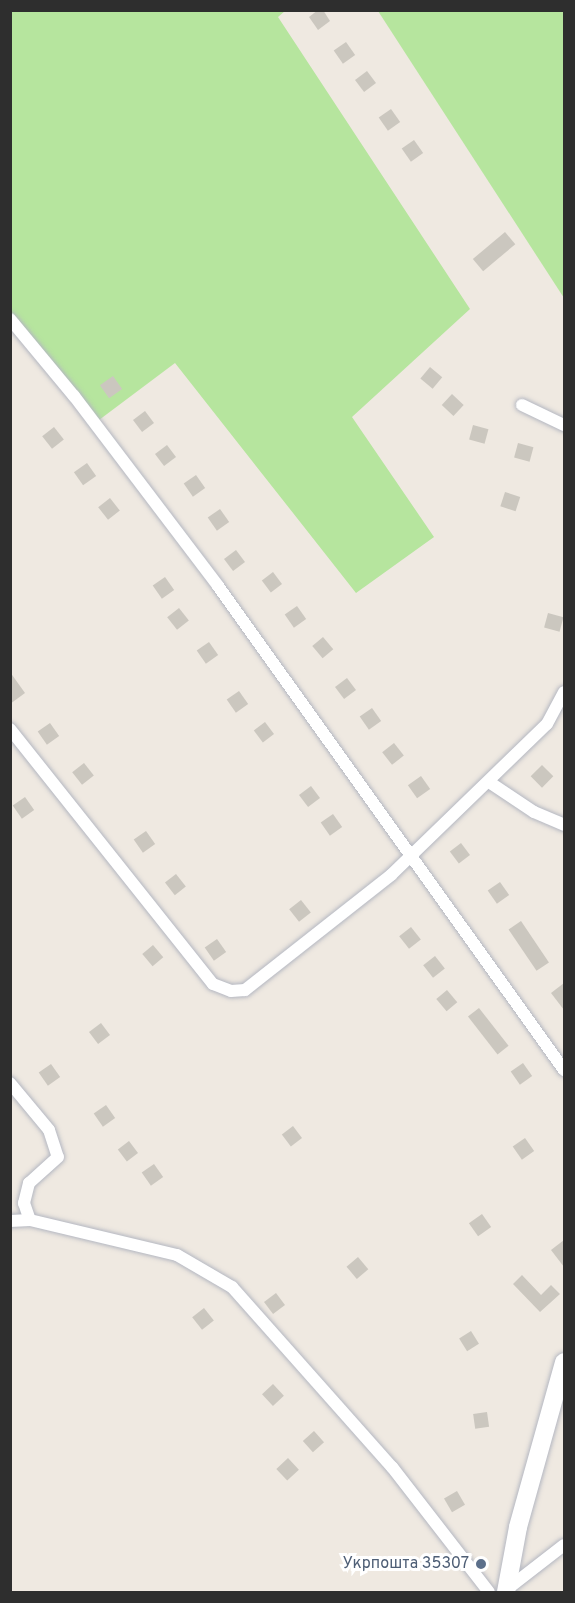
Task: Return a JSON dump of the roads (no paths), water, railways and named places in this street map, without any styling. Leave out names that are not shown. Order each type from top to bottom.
[{"type":"street","points":[[10,319],[74,396],[218,586],[564,1070]]},
{"type":"street","points":[[522,405],[564,425]]},
{"type":"street","points":[[10,729],[213,984],[231,991],[245,990],[410,857],[547,724],[564,692]]},
{"type":"street","points":[[489,782],[534,812],[564,825]]},
{"type":"street","points":[[10,1083],[49,1130],[58,1157],[29,1184],[24,1203],[30,1220]]},
{"type":"street","points":[[10,1221],[30,1220],[177,1255],[232,1287],[500,1592]]},
{"type":"street","points":[[500,1592],[564,1362]]},
{"type":"street","points":[[500,1592],[564,1545]]},
{"type":"place","name":"Укрпошта 35307","points":[[481,1564]]}]
